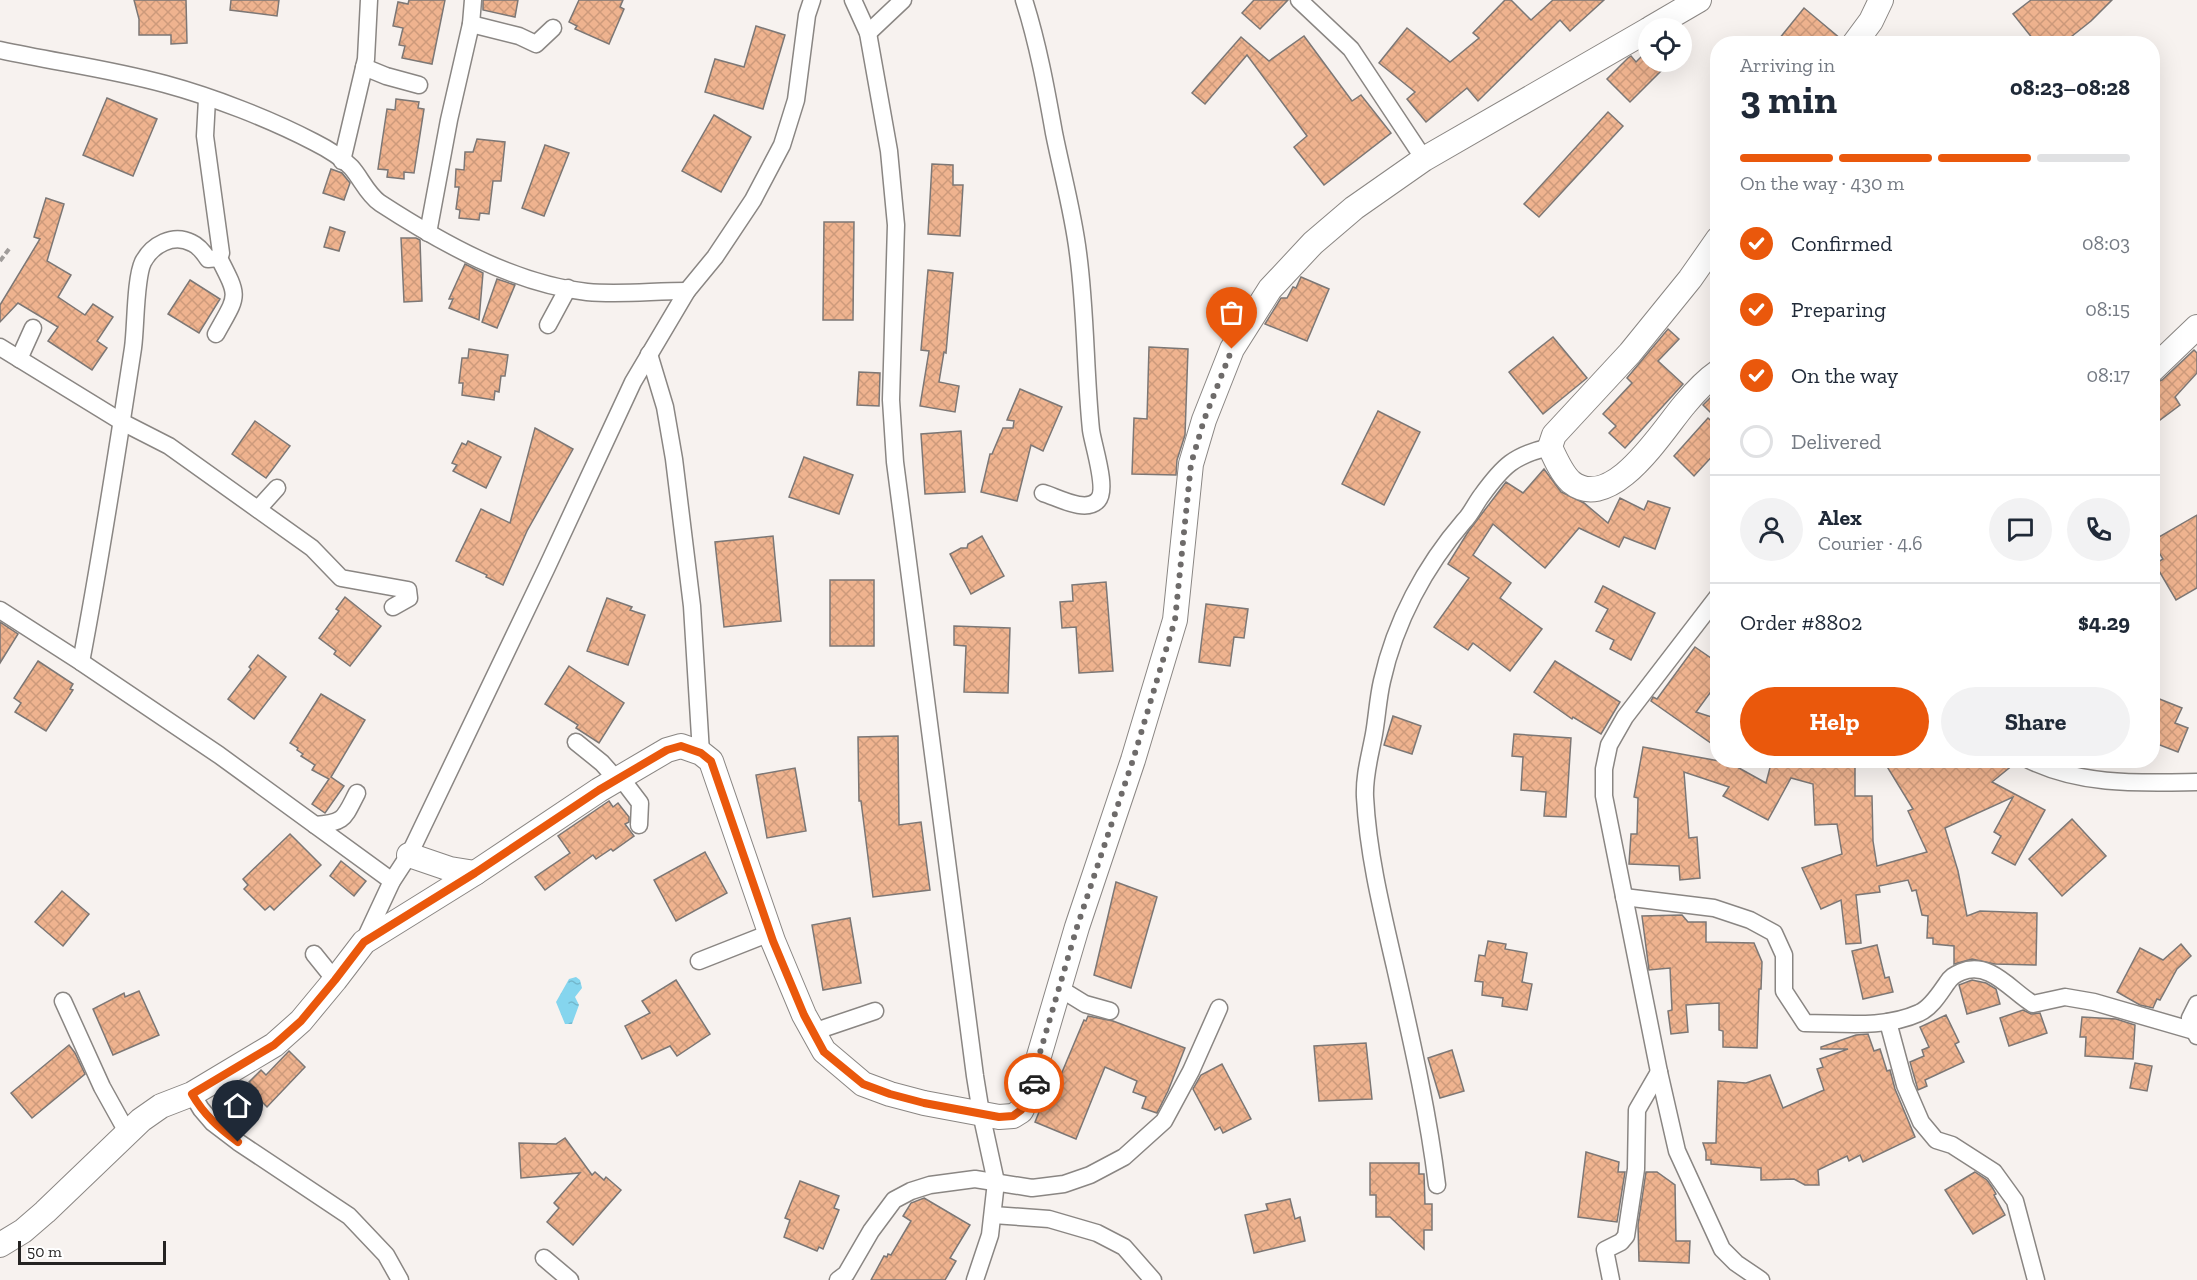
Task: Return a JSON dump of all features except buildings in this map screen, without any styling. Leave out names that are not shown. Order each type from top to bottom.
[{"type":"main road","points":[[1669,18],[1699,0]]},
{"type":"main road","points":[[1860,36],[1871,21],[1881,0]]},
{"type":"main road","points":[[0,1245],[23,1231],[127,1132],[161,1106],[192,1094],[274,1045],[301,1021],[364,942],[475,873],[599,790],[667,750],[681,746],[701,753],[711,761],[714,767],[770,933],[804,1015],[824,1052],[863,1084],[890,1094],[999,1117],[1013,1116],[1027,1102],[1077,927],[1133,760],[1175,620],[1191,464],[1204,420],[1232,349],[1270,289],[1313,243],[1354,208],[1424,159],[1638,36]]},
{"type":"main road","points":[[1710,250],[1690,279],[1630,353],[1554,435],[1550,447],[1571,482],[1583,488],[1595,489],[1607,484],[1624,476],[1642,460],[1684,404],[1710,378]]},
{"type":"main road","points":[[2160,362],[2197,327]]},
{"type":"main road","points":[[409,855],[450,869],[475,873]]},
{"type":"street","points":[[342,161],[364,67],[369,0]]},
{"type":"street","points":[[428,234],[449,120],[471,24],[473,0]]},
{"type":"street","points":[[364,942],[392,881],[409,855],[633,382],[687,291],[715,257],[753,200],[782,145],[796,100],[807,15],[812,0]]},
{"type":"street","points":[[853,0],[868,33],[889,152],[896,225],[891,400],[895,462],[981,1113],[996,1182],[990,1235],[975,1280]]},
{"type":"street","points":[[868,33],[903,0]]},
{"type":"street","points":[[1024,0],[1043,67],[1075,231],[1083,299],[1092,433],[1102,485],[1102,495],[1098,502],[1091,505],[1081,506],[1043,493]]},
{"type":"street","points":[[1299,0],[1351,49],[1424,159]]},
{"type":"street","points":[[471,24],[519,36],[536,44],[553,28]]},
{"type":"street","points":[[0,50],[165,84],[260,118],[315,142],[351,168],[376,200],[428,234],[513,274],[585,292],[620,294],[687,291]]},
{"type":"street","points":[[364,67],[419,85]]},
{"type":"street","points":[[207,99],[205,136],[221,253],[219,258],[236,292],[233,303],[216,334]]},
{"type":"street","points":[[81,662],[100,566],[136,328],[143,263],[152,251],[165,241],[178,239],[192,242],[208,259],[219,258]]},
{"type":"street","points":[[548,325],[568,288]]},
{"type":"street","points":[[19,359],[33,328]]},
{"type":"street","points":[[0,347],[122,422],[168,446],[312,548],[341,578],[408,590],[409,598],[393,607]]},
{"type":"street","points":[[649,354],[665,407],[674,459],[692,606],[701,753]]},
{"type":"street","points":[[1437,1185],[1411,1042],[1376,882],[1366,814],[1366,768],[1374,736],[1381,683],[1388,658],[1414,593],[1448,540],[1469,516],[1480,496],[1504,467],[1527,452],[1550,447]]},
{"type":"street","points":[[258,509],[277,488]]},
{"type":"street","points":[[1710,606],[1624,717],[1609,745],[1604,769],[1604,796],[1659,1072],[1677,1150],[1722,1249],[1736,1263],[1761,1280]]},
{"type":"street","points":[[0,610],[219,755],[392,881]]},
{"type":"street","points":[[576,742],[619,779],[640,803],[639,825]]},
{"type":"street","points":[[2048,768],[2104,781],[2134,784],[2197,782]]},
{"type":"street","points":[[315,825],[336,823],[345,816],[357,793]]},
{"type":"street","points":[[1624,897],[1714,908],[1750,920],[1774,933],[1784,955],[1784,991],[1804,1023],[1888,1022],[1921,1013],[1934,1001],[1951,976],[1965,970],[1980,969],[1999,978],[2019,996],[2033,1004],[2065,997],[2094,1002],[2195,1034]]},
{"type":"street","points":[[699,961],[770,933]]},
{"type":"street","points":[[314,954],[335,980]]},
{"type":"street","points":[[1059,988],[1085,1004],[1110,1011]]},
{"type":"street","points":[[63,1001],[102,1087],[127,1132]]},
{"type":"street","points":[[2195,1034],[2190,1018],[2197,1004]]},
{"type":"street","points":[[837,1280],[846,1274],[871,1231],[894,1200],[911,1191],[930,1185],[975,1179],[1032,1188],[1064,1184],[1090,1175],[1124,1157],[1164,1121],[1191,1071],[1219,1008]]},
{"type":"street","points":[[813,1032],[875,1011]]},
{"type":"street","points":[[1888,1022],[1905,1085],[1921,1122],[1936,1140],[1952,1145],[1994,1172],[2015,1201],[2036,1280]]},
{"type":"street","points":[[1611,1280],[1605,1250],[1621,1242],[1626,1236],[1636,1169],[1637,1110],[1659,1072]]},
{"type":"street","points":[[192,1094],[213,1123],[349,1216],[386,1255],[400,1280]]},
{"type":"street","points":[[993,1215],[1049,1219],[1098,1233],[1124,1247],[1153,1280]]},
{"type":"street","points":[[544,1258],[570,1280]]},
{"type":"path","points":[[0,261],[9,249]]},
{"type":"water","points":[[576,977],[580,980],[582,988],[575,997],[579,1005],[572,1024],[565,1024],[556,1002],[569,979]]},
{"type":"way so far","points":[[1034,1083],[1039,1056],[1077,927],[1133,760],[1175,620],[1191,464],[1204,420],[1232,349]]},
{"type":"route","points":[[238,1142],[213,1123],[192,1094],[274,1045],[301,1021],[364,942],[475,873],[599,790],[667,750],[681,746],[701,753],[711,761],[714,767],[773,941],[804,1015],[824,1052],[863,1084],[924,1103],[999,1117],[1013,1116],[1021,1110],[1027,1102],[1034,1083]]}]
